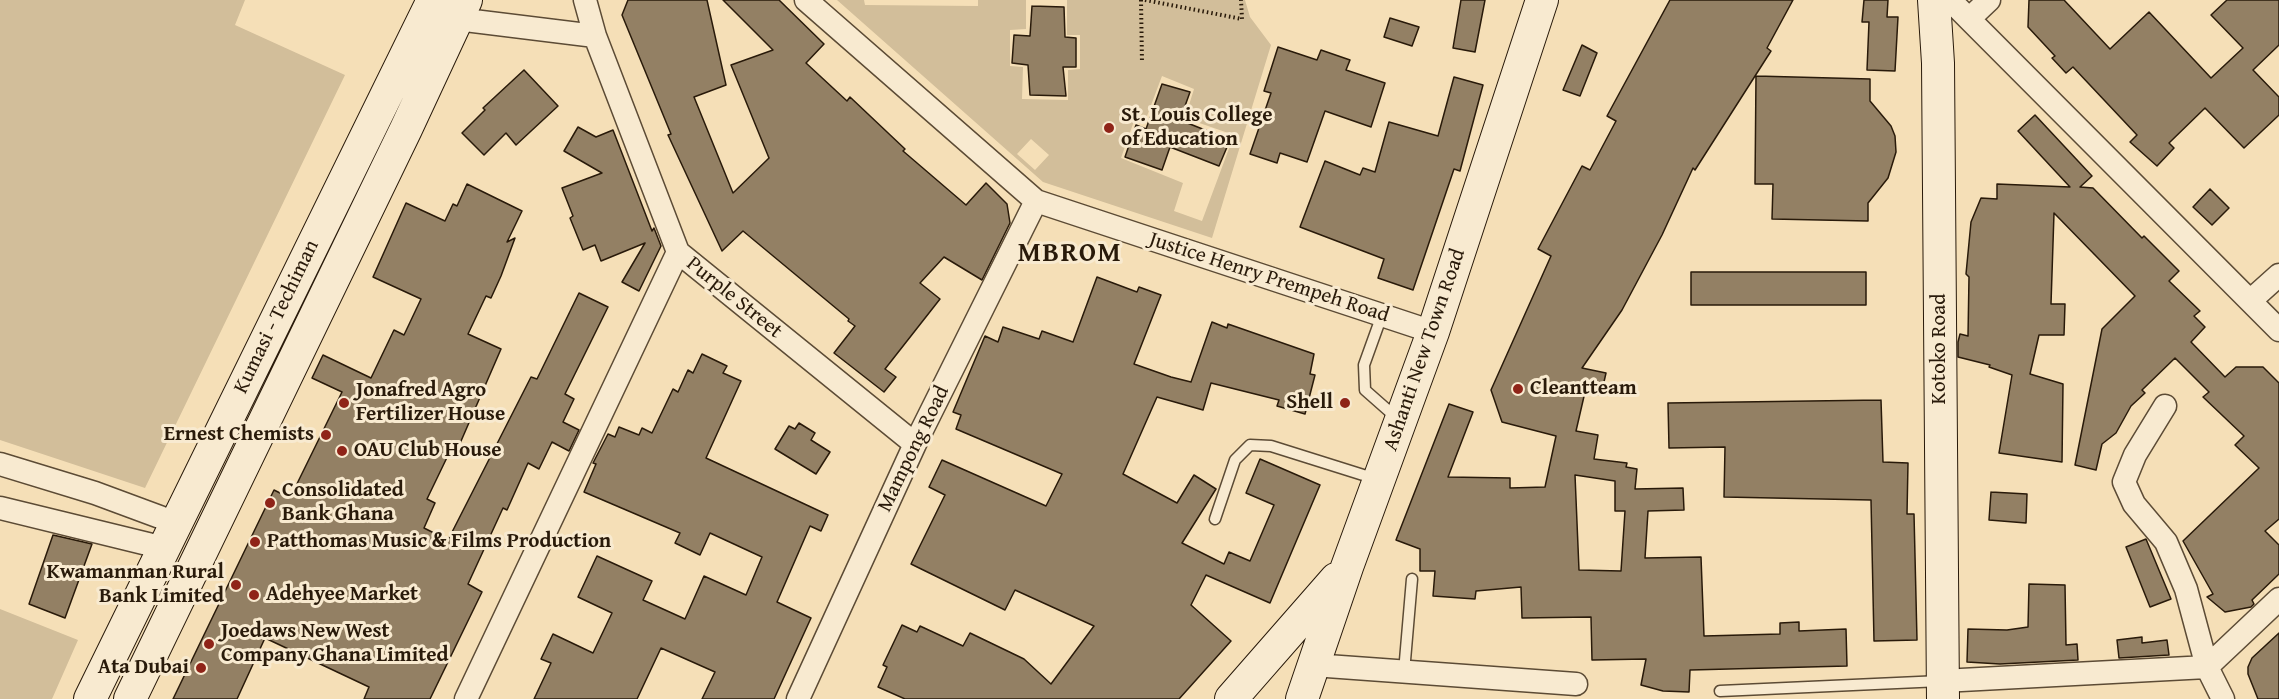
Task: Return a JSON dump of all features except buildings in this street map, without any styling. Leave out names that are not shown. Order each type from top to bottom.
[{"type":"street","name":"Purple Street","points":[[585,0],[595,36],[678,252],[915,444]]},
{"type":"street","points":[[806,0],[1036,201]]},
{"type":"street","name":"Ashanti New Town Road","points":[[1302,699],[1347,567],[1433,332],[1542,0]]},
{"type":"street","name":"Kotoko Road","points":[[1934,0],[1938,75],[1943,690]]},
{"type":"street","points":[[1950,0],[2279,330]]},
{"type":"street","points":[[1969,19],[1989,0]]},
{"type":"street","points":[[452,6],[595,36]]},
{"type":"street","name":"Kumasi - Techiman","points":[[90,699],[170,536],[452,6]]},
{"type":"street","name":"Kumasi - Techiman","points":[[130,699],[452,6]]},
{"type":"street","name":"Justice Henry Prempeh Road","points":[[1036,201],[1433,332]]},
{"type":"street","name":"Mampong Road","points":[[798,699],[915,444],[1036,201]]},
{"type":"street","points":[[466,699],[678,252]]},
{"type":"street","points":[[2250,302],[2279,275]]},
{"type":"street","points":[[2165,406],[2135,455],[2124,482],[2134,504],[2166,542],[2186,590],[2207,667],[2223,699]]},
{"type":"street","points":[[0,464],[95,493],[170,536]]},
{"type":"street","points":[[0,508],[170,536]]},
{"type":"street","points":[[1231,699],[1347,567]]},
{"type":"street","points":[[1943,690],[2207,667],[2279,599]]},
{"type":"street","points":[[1313,666],[1576,684]]},
{"type":"lane","points":[[1382,315],[1364,364],[1365,390],[1400,421]]},
{"type":"lane","points":[[1215,519],[1235,460],[1250,446],[1271,446],[1379,480]]},
{"type":"lane","points":[[1404,672],[1412,579]]},
{"type":"lane","points":[[1720,691],[1943,690]]},
{"type":"path","points":[[1142,63],[1143,0],[1242,19],[1241,0]]},
{"type":"shaded area","points":[[0,0],[245,0],[235,25],[345,75],[145,488],[0,440]]},
{"type":"shaded area","name":"St. Louis College of Education","points":[[837,0],[864,0],[865,5],[978,6],[978,0],[1026,0],[1026,29],[1010,30],[1010,66],[1023,67],[1022,99],[1068,100],[1068,70],[1080,69],[1080,35],[1067,35],[1067,0],[1245,0],[1250,17],[1271,45],[1212,238],[1043,182]],"holes":[[[1162,76],[1194,89],[1185,118],[1234,135],[1202,221],[1174,211],[1183,183],[1121,158],[1134,121],[1144,124]],[[1031,139],[1049,155],[1035,170],[1017,154]]]},
{"type":"shaded area","points":[[0,609],[78,640],[52,699],[0,699]]},
{"type":"place","name":"St. Louis College of Education","points":[[1109,128]]},
{"type":"place","name":"Cleantteam","points":[[1518,389]]},
{"type":"place","name":"Jonafred Agro Fertilizer House","points":[[344,403]]},
{"type":"place","name":"Shell","points":[[1345,403]]},
{"type":"place","name":"Ernest Chemists","points":[[326,435]]},
{"type":"place","name":"OAU Club House","points":[[342,451]]},
{"type":"place","name":"Consolidated Bank Ghana","points":[[270,503]]},
{"type":"place","name":"Patthomas Music & Films Production","points":[[255,542]]},
{"type":"place","name":"Kwamanman Rural Bank Limited","points":[[236,585]]},
{"type":"place","name":"Adehyee Market","points":[[254,595]]},
{"type":"place","name":"Joedaws New West Company Ghana Limited","points":[[209,644]]},
{"type":"place","name":"Ata Dubai","points":[[201,668]]},
{"type":"district","name":"MBROM","points":[[1070,254]]}]
